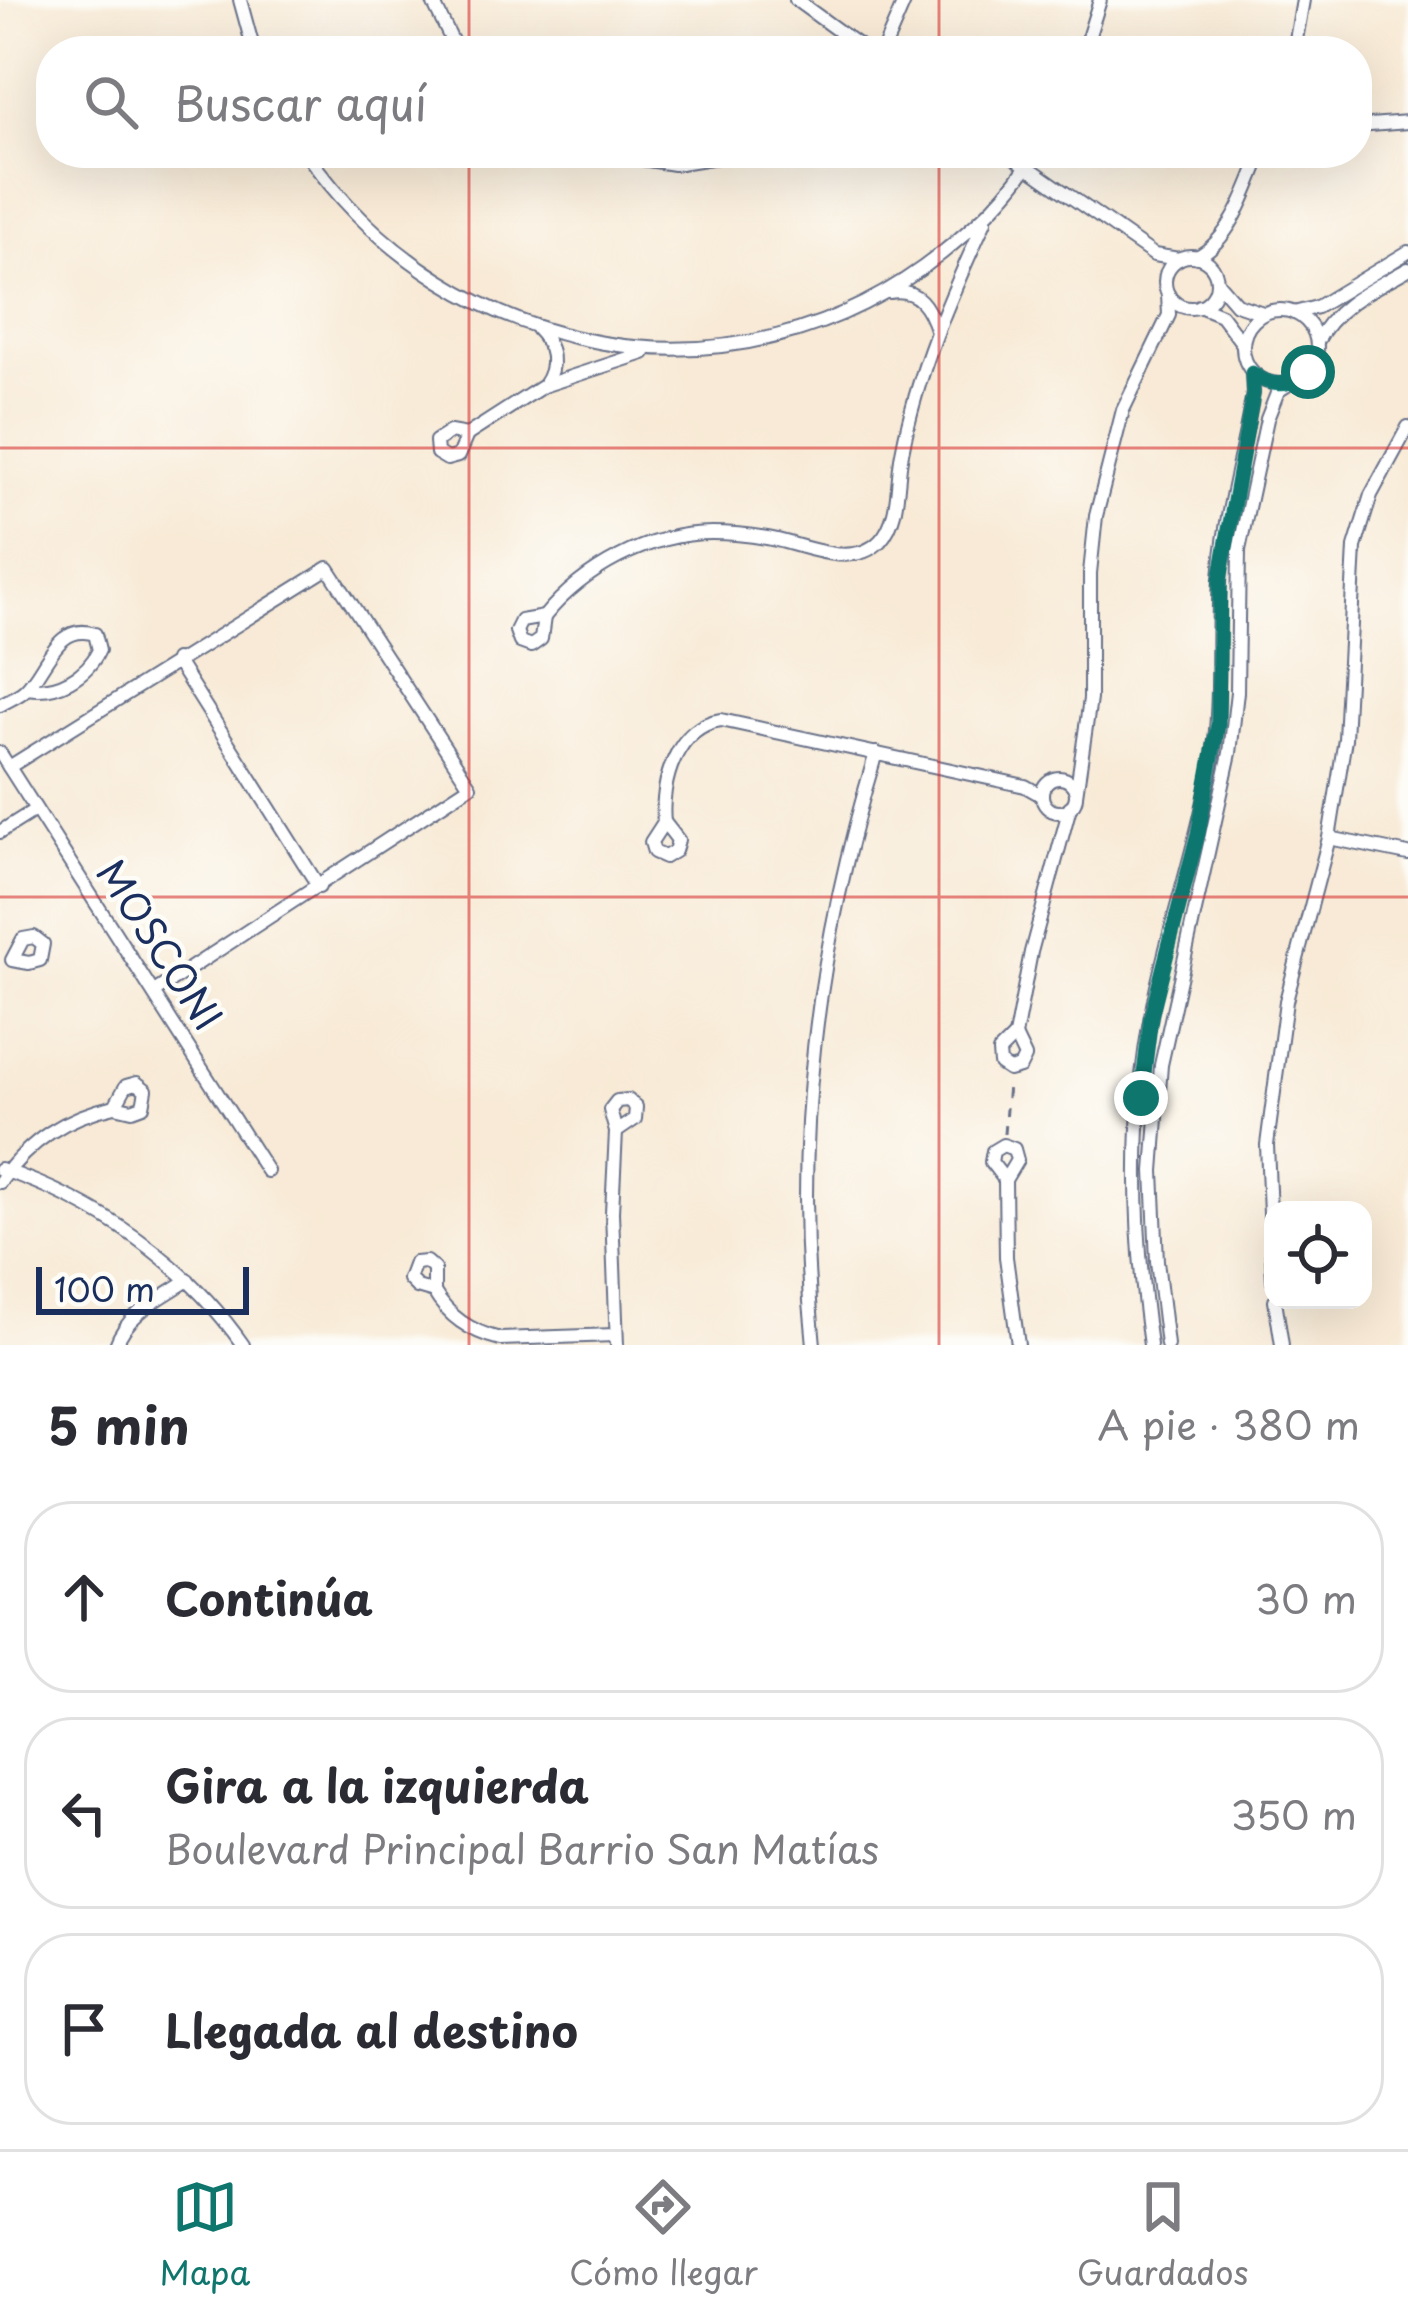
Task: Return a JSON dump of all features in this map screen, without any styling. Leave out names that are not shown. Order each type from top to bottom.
[{"type":"street","points":[[240,0],[250,36]]},
{"type":"street","points":[[432,0],[450,36]]},
{"type":"street","points":[[796,0],[845,36]]},
{"type":"street","points":[[889,36],[905,0]]},
{"type":"street","points":[[1089,36],[1100,0]]},
{"type":"street","points":[[1297,36],[1303,0]]},
{"type":"street","points":[[1372,125],[1408,122]]},
{"type":"street","points":[[318,168],[347,204],[407,261],[470,299],[535,327],[614,346],[664,349],[727,346],[794,332],[888,292],[986,218],[1025,168]]},
{"type":"street","points":[[1030,168],[1154,255],[1206,257]]},
{"type":"street","points":[[1206,257],[1237,209],[1255,168]]},
{"type":"street","points":[[544,617],[588,576],[662,540],[710,533],[754,536],[839,554],[867,551],[876,545],[892,521],[902,453],[937,332],[986,218]]},
{"type":"street","points":[[1206,257],[1217,282],[1236,304],[1263,313],[1294,313],[1317,307],[1408,252]]},
{"type":"street","points":[[1016,1036],[999,1052],[1000,1064],[1009,1070],[1020,1067],[1025,1057],[1016,1036],[1031,952],[1082,751],[1092,670],[1091,544],[1102,486],[1124,410],[1168,315],[1165,278],[1154,255]]},
{"type":"street","points":[[1165,278],[1179,259]]},
{"type":"street","points":[[1167,1345],[1153,1172],[1161,1065],[1230,753],[1237,692],[1242,534],[1267,419],[1278,391],[1314,363],[1326,325],[1348,304],[1408,269]]},
{"type":"street","points":[[1168,315],[1212,297],[1217,282]]},
{"type":"street","points":[[888,292],[904,290],[923,301],[937,332]]},
{"type":"street","points":[[1168,294],[1221,315],[1242,344],[1252,373],[1269,383],[1289,384]]},
{"type":"street","points":[[1242,344],[1245,332],[1263,313]]},
{"type":"street","points":[[1294,313],[1305,320],[1317,342]]},
{"type":"street","points":[[535,327],[551,349],[551,375],[543,386]]},
{"type":"street","points":[[466,435],[543,386],[664,349]]},
{"type":"street","points":[[1150,1345],[1135,1183],[1145,1056],[1159,978],[1198,833],[1218,724],[1220,580],[1253,394],[1252,373]]},
{"type":"street","points":[[1269,1201],[1267,1145],[1276,1058],[1286,1001],[1329,838],[1345,739],[1355,547],[1377,480],[1408,427]]},
{"type":"street","points":[[9,767],[328,568],[470,786],[154,992]]},
{"type":"street","points":[[0,705],[28,688],[40,665],[70,635],[95,634],[99,650],[81,673],[56,688],[28,688]]},
{"type":"street","points":[[176,660],[319,887]]},
{"type":"street","points":[[664,822],[664,798],[674,760],[684,739],[706,722],[739,722],[1048,791],[1073,785],[1073,801]]},
{"type":"street","points":[[1048,791],[1082,751]]},
{"type":"street","name":"MOSCONI","points":[[0,753],[267,1171]]},
{"type":"street","points":[[814,1345],[804,1219],[812,1044],[829,935],[876,753]]},
{"type":"street","points":[[1048,791],[1056,812],[1073,801]]},
{"type":"street","points":[[1048,791],[1063,829]]},
{"type":"street","points":[[0,832],[35,810]]},
{"type":"street","points":[[1329,838],[1408,854]]},
{"type":"street","points":[[115,1106],[93,1111],[41,1136],[2,1174],[88,1209],[143,1242],[188,1280],[243,1345]]},
{"type":"street","points":[[434,1292],[454,1318],[500,1340],[616,1340],[611,1167],[616,1132]]},
{"type":"street","points":[[1005,1180],[991,1162],[993,1151],[1003,1145],[1014,1149],[1017,1160],[1005,1180],[1006,1257],[1018,1345]]},
{"type":"street","points":[[116,1345],[139,1311],[188,1280]]},
{"type":"street","points":[[1276,1309],[1282,1345]]},
{"type":"path","points":[[1003,1145],[1009,1070]]},
{"type":"route","points":[[1141,1098],[1151,1016],[1198,833],[1218,724],[1220,580],[1253,394],[1252,373],[1279,385],[1308,372]]}]
